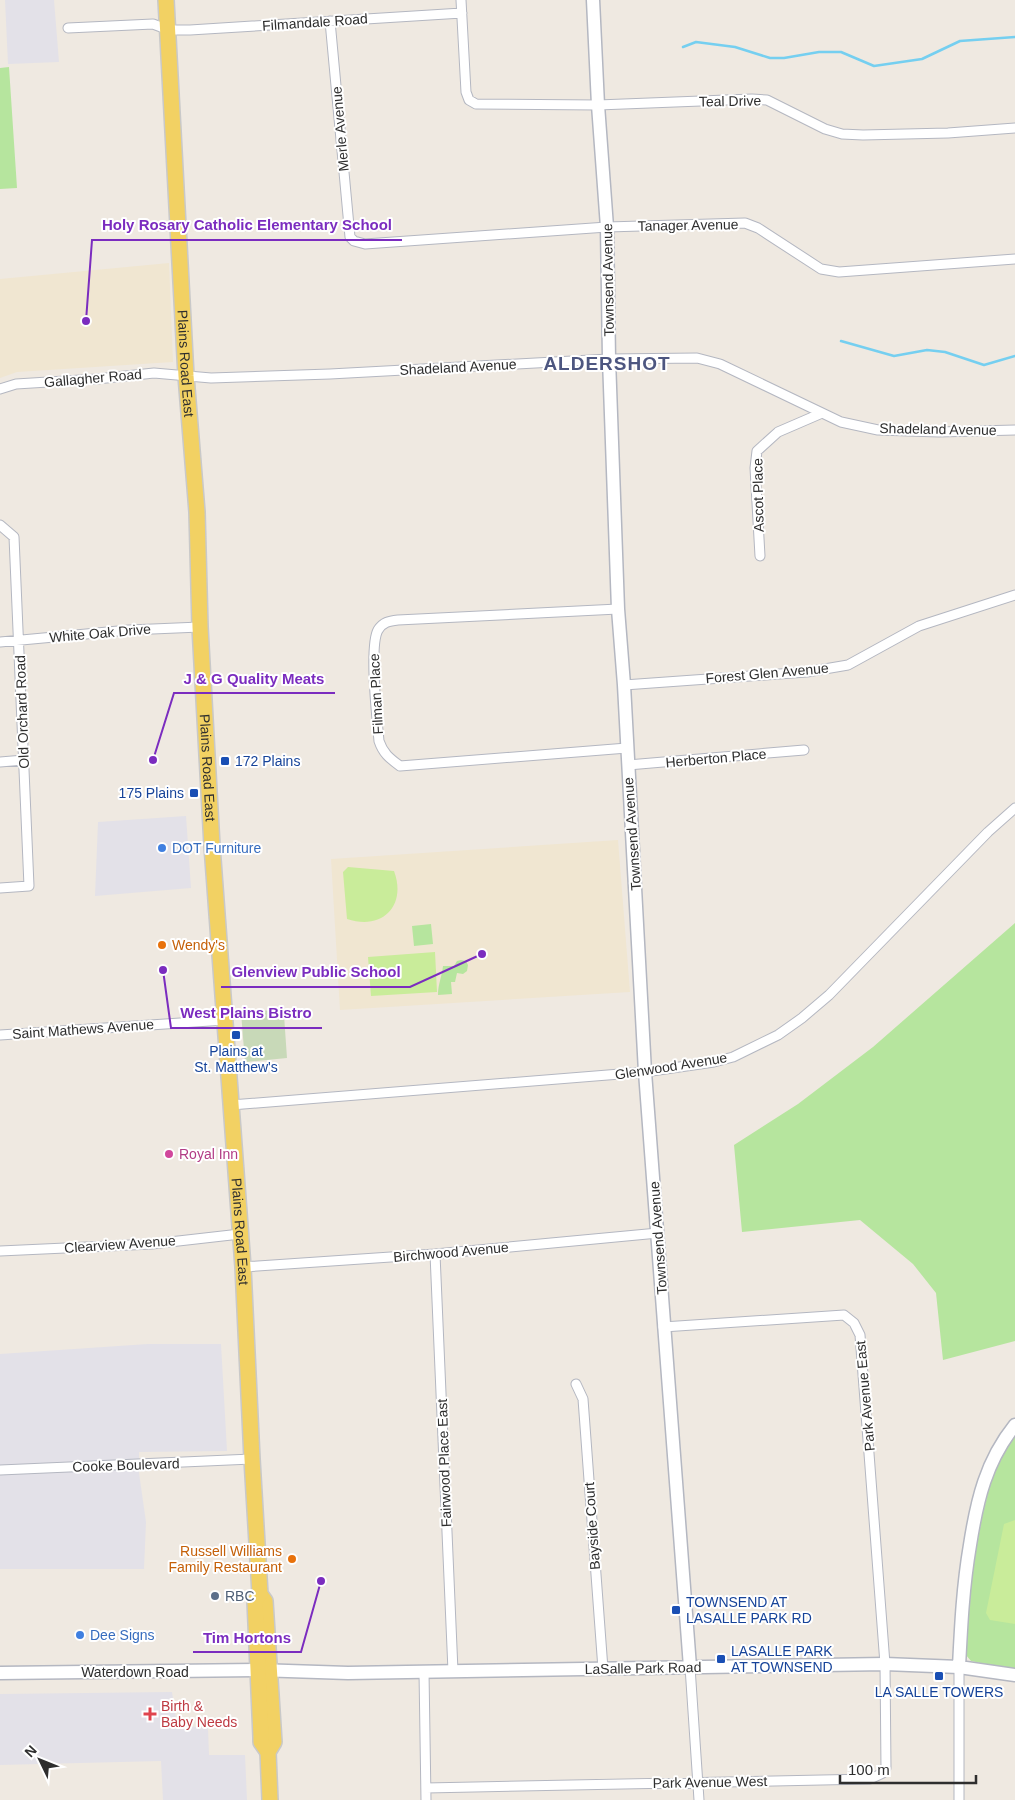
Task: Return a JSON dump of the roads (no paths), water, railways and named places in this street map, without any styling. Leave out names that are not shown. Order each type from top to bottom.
[{"type":"main road","name":"Plains Road East","points":[[166,0],[186,376],[197,512],[200,627],[212,846],[243,1267],[260,1594],[265,1601],[264,1671],[274,1742],[268,1752],[270,1800]]},
{"type":"street","points":[[461,0],[462,13]]},
{"type":"street","name":"Townsend Avenue","points":[[593,0],[607,227],[609,359],[618,609],[624,685],[645,1072],[690,1668]]},
{"type":"street","name":"Filmandale Road","points":[[68,28],[153,24],[169,30],[190,30],[462,13]]},
{"type":"street","name":"Teal Drive","points":[[462,13],[466,92],[469,100],[476,104],[598,105],[766,100],[825,129],[842,134],[948,133],[1015,128]]},
{"type":"street","name":"Merle Avenue","points":[[330,21],[350,237]]},
{"type":"street","name":"Tanager Avenue","points":[[350,237],[354,241],[365,244],[607,227],[745,223],[758,228],[821,269],[839,272],[1015,259]]},
{"type":"street","name":"Shadeland Avenue","points":[[186,376],[211,378],[330,374],[609,359],[697,358],[720,364],[841,422],[878,430],[939,432],[1015,430]]},
{"type":"street","name":"Gallagher Road","points":[[0,389],[16,384],[154,374],[186,376]]},
{"type":"street","name":"Ascot Place","points":[[760,556],[755,468],[757,451],[778,432],[822,412]]},
{"type":"street","name":"Old Orchard Road","points":[[0,525],[14,537],[29,886],[0,888]]},
{"type":"street","name":"Forest Glen Avenue","points":[[624,685],[807,672],[848,665],[919,626],[1015,595]]},
{"type":"street","name":"Filman Place","points":[[618,609],[386,622],[377,631],[373,651],[378,741],[387,757],[400,766],[627,748]]},
{"type":"street","name":"White Oak Drive","points":[[0,642],[129,630],[200,627]]},
{"type":"street","name":"Herberton Place","points":[[628,765],[804,750]]},
{"type":"street","points":[[0,762],[24,760]]},
{"type":"street","name":"Glenwood Avenue","points":[[231,1105],[645,1072],[714,1062],[733,1057],[778,1035],[829,995],[981,838],[1015,808]]},
{"type":"street","name":"Saint Mathews Avenue","points":[[0,1035],[225,1020]]},
{"type":"street","name":"Birchwood Avenue","points":[[243,1267],[435,1254],[658,1233]]},
{"type":"street","name":"Clearview Avenue","points":[[0,1250],[152,1244],[240,1234]]},
{"type":"street","name":"Fairwood Place East","points":[[435,1254],[453,1671]]},
{"type":"street","name":"Park Avenue East","points":[[663,1327],[827,1315],[844,1315],[854,1323],[860,1335],[885,1664]]},
{"type":"street","name":"Bayside Court","points":[[576,1384],[584,1400],[603,1669]]},
{"type":"street","points":[[959,1800],[959,1667],[963,1592],[978,1499],[990,1465],[1015,1425]]},
{"type":"street","name":"Cooke Boulevard","points":[[0,1470],[252,1459]]},
{"type":"street","name":"LaSalle Park Road","points":[[264,1671],[334,1671],[348,1673],[885,1664],[959,1667],[1015,1675]]},
{"type":"street","name":"Park Avenue West","points":[[426,1788],[870,1779],[883,1773],[887,1762],[885,1664]]},
{"type":"street","points":[[690,1668],[699,1800]]},
{"type":"street","name":"Waterdown Road","points":[[0,1673],[264,1671]]},
{"type":"street","points":[[424,1672],[426,1800]]},
{"type":"waterway","points":[[683,47],[696,42],[735,47],[770,58],[784,58],[819,52],[841,52],[874,66],[922,59],[960,41],[1015,37]]},
{"type":"waterway","points":[[841,341],[894,356],[927,350],[945,352],[984,365],[1015,356]]},
{"type":"place","name":"Holy Rosary Catholic Elementary School","points":[[86,321]]},
{"type":"place","name":"J & G Quality Meats","points":[[153,760]]},
{"type":"place","name":"172 Plains","points":[[225,761]]},
{"type":"place","name":"175 Plains","points":[[194,793]]},
{"type":"place","name":"DOT Furniture","points":[[162,848]]},
{"type":"place","name":"Wendy's","points":[[162,945]]},
{"type":"place","name":"Glenview Public School","points":[[482,954]]},
{"type":"place","name":"West Plains Bistro","points":[[163,970]]},
{"type":"place","name":"Plains at St. Matthew's","points":[[236,1035]]},
{"type":"place","name":"Royal Inn","points":[[169,1154]]},
{"type":"place","name":"Russell Williams Family Restaurant","points":[[292,1559]]},
{"type":"place","name":"Tim Hortons","points":[[321,1581]]},
{"type":"place","name":"RBC","points":[[215,1596]]},
{"type":"place","name":"TOWNSEND AT LASALLE PARK RD","points":[[676,1610]]},
{"type":"place","name":"Dee Signs","points":[[80,1635]]},
{"type":"place","name":"LASALLE PARK AT TOWNSEND","points":[[721,1659]]},
{"type":"place","name":"LA SALLE TOWERS","points":[[939,1676]]},
{"type":"place","name":"Birth & Baby Needs","points":[[150,1714]]},
{"type":"district","name":"ALDERSHOT","points":[[607,363]]}]
